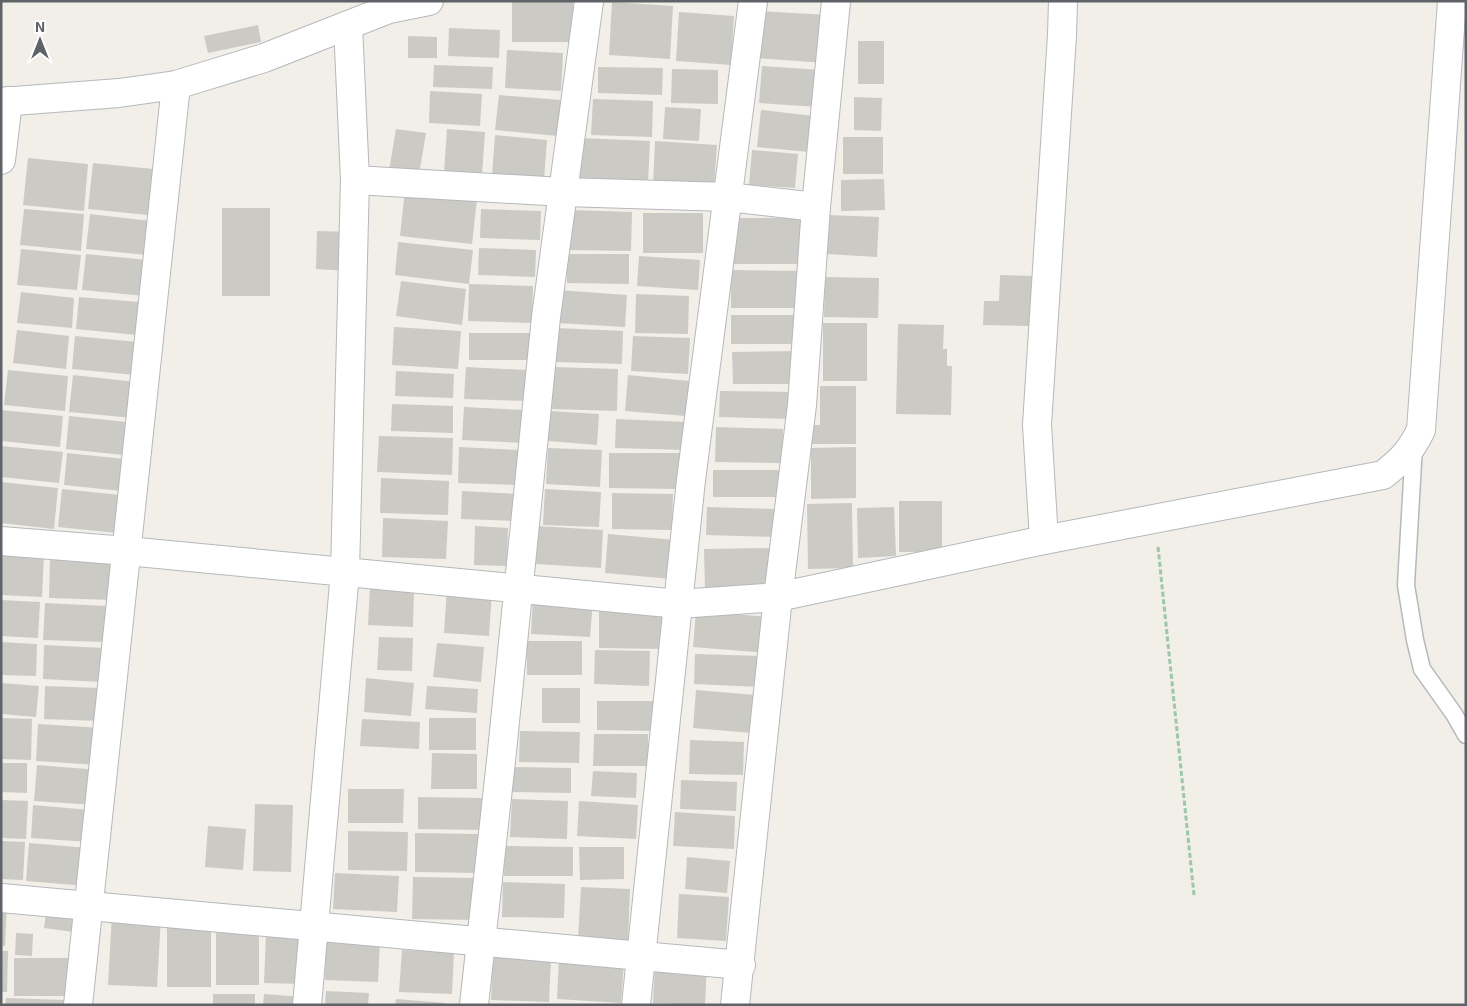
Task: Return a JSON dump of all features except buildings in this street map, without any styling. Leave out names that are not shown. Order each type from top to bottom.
[{"type":"street","points":[[1,160],[4,102],[119,93],[176,85],[264,58],[389,9],[430,1]]},
{"type":"street","points":[[474,1005],[546,317],[589,1]]},
{"type":"street","points":[[636,1005],[691,480],[753,1]]},
{"type":"street","points":[[735,1005],[741,965],[778,597],[802,405],[816,207],[836,1]]},
{"type":"street","points":[[1044,540],[1037,424],[1063,1]]},
{"type":"street","points":[[1,541],[678,604],[778,597],[1044,540],[1383,476],[1403,459],[1414,445],[1421,430],[1452,1]]},
{"type":"street","points":[[307,1005],[345,572],[355,180],[348,25]]},
{"type":"street","points":[[78,1005],[176,85]]},
{"type":"street","points":[[355,180],[563,192],[728,197],[816,207]]},
{"type":"street","points":[[1,898],[741,965]]},
{"type":"lane","points":[[1414,445],[1406,585],[1415,640],[1422,669],[1454,714],[1466,735]]},
{"type":"path","points":[[1155,519],[1194,895]]}]
